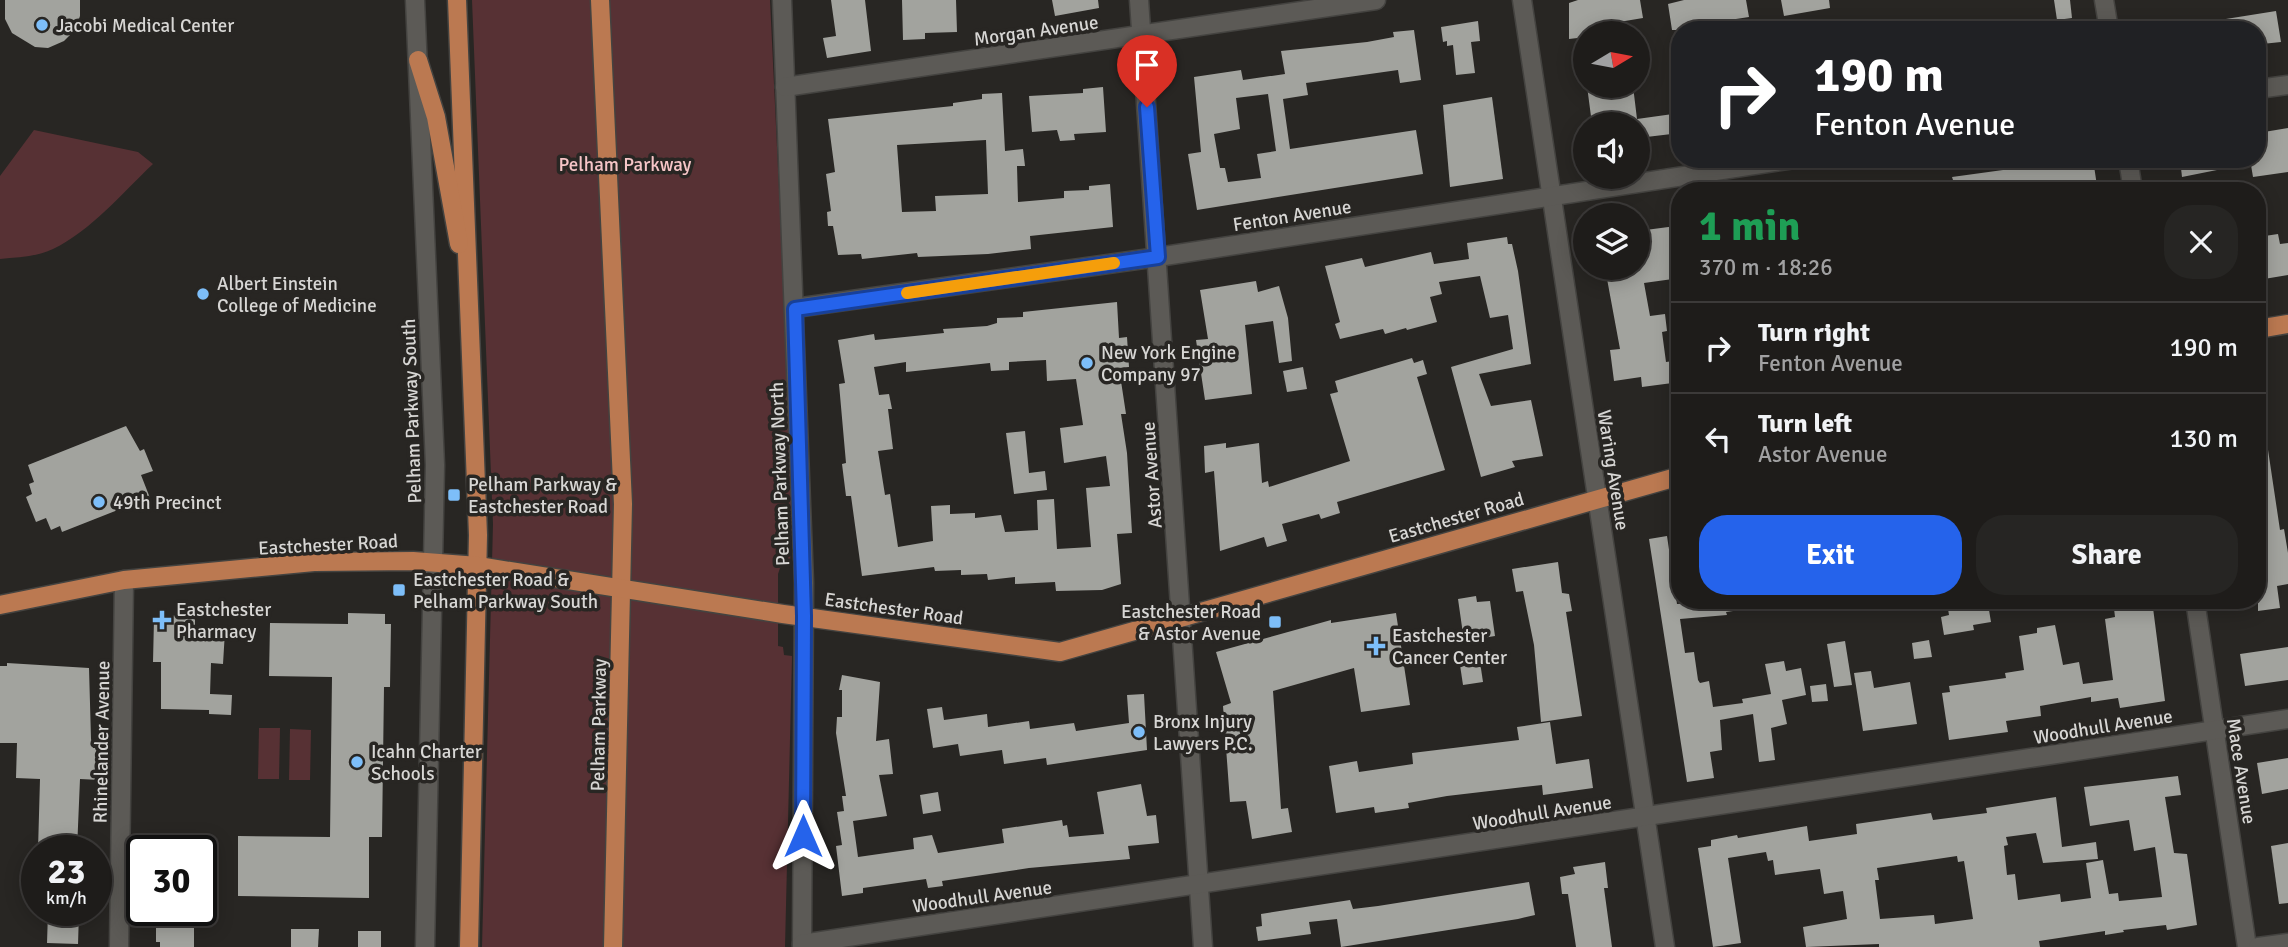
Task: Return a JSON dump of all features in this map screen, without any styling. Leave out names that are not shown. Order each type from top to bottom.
[{"type":"main road","points":[[457,0],[476,441],[478,566],[468,947]]},
{"type":"main road","name":"Pelham Parkway","points":[[600,0],[621,438],[622,589],[613,947]]},
{"type":"main road","points":[[418,60],[436,117],[448,193],[468,284]]},
{"type":"main road","points":[[2266,327],[2288,324]]},
{"type":"main road","name":"Eastchester Road","points":[[0,605],[124,580],[314,562],[434,562],[478,566],[1060,652],[1671,478]]},
{"type":"street","name":"Pelham Parkway South","points":[[415,0],[434,414],[434,562],[425,947]]},
{"type":"street","name":"Pelham Parkway North","points":[[782,0],[804,616],[802,945]]},
{"type":"street","name":"Astor Avenue","points":[[1139,0],[1203,947]]},
{"type":"street","name":"Morgan Avenue","points":[[785,87],[1376,0]]},
{"type":"street","name":"Waring Avenue","points":[[1522,0],[1665,947]]},
{"type":"street","points":[[2104,0],[2108,21]]},
{"type":"street","points":[[2266,88],[2288,85]]},
{"type":"street","name":"Fenton Avenue","points":[[795,309],[1158,257],[1735,168]]},
{"type":"street","name":"Rhinelander Avenue","points":[[119,947],[124,580]]},
{"type":"street","name":"Mace Avenue","points":[[2196,609],[2247,947]]},
{"type":"street","name":"Woodhull Avenue","points":[[802,945],[2288,719]]},
{"type":"street","points":[[2259,947],[2288,943]]},
{"type":"green space","name":"Pelham Parkway","points":[[472,0],[770,0],[793,483],[790,565],[780,568],[778,574],[778,646],[783,647],[784,655],[792,656],[785,947],[482,947],[493,524]]},
{"type":"green space","points":[[34,130],[138,152],[153,164],[93,222],[67,241],[40,254],[0,259],[0,176]]},
{"type":"green space","points":[[259,728],[280,728],[279,779],[258,779]]},
{"type":"green space","points":[[290,729],[311,730],[310,780],[289,780]]},
{"type":"building","name":"Jacobi Medical Center","points":[[5,0],[80,0],[80,16],[75,30],[64,41],[48,48],[35,47],[12,33],[5,19]]},
{"type":"building","points":[[831,0],[865,0],[871,51],[827,58],[823,38],[836,36]]},
{"type":"building","points":[[902,0],[956,0],[957,32],[925,33],[925,39],[903,40]]},
{"type":"building","points":[[1052,0],[1098,0],[1099,8],[1055,16]]},
{"type":"building","points":[[1578,0],[1640,0],[1643,18],[1625,21],[1573,21],[1573,39],[1569,39],[1569,3]]},
{"type":"building","points":[[1684,0],[1746,0],[1749,17],[1723,21],[1671,21],[1671,24],[1668,4]]},
{"type":"building","points":[[1781,0],[1829,0],[1830,8],[1784,16]]},
{"type":"building","points":[[2054,0],[2070,0],[2072,18],[2057,20]]},
{"type":"building","points":[[2276,11],[2281,42],[2266,44],[2266,21],[2213,21]]},
{"type":"building","points":[[1478,21],[1480,41],[1471,42],[1475,73],[1456,75],[1453,45],[1447,46],[1447,41],[1443,42],[1441,27]]},
{"type":"building","points":[[1414,30],[1421,80],[1400,83],[1398,70],[1306,83],[1308,95],[1283,99],[1290,149],[1416,130],[1423,174],[1197,210],[1188,154],[1201,152],[1194,77],[1241,70],[1243,80],[1285,74],[1281,51],[1367,42],[1394,37],[1393,32]],"holes":[[[1268,94],[1276,151],[1257,154],[1261,178],[1228,182],[1225,168],[1220,168],[1214,134],[1240,129],[1236,98]]]},
{"type":"building","points":[[1103,87],[1106,132],[1074,134],[1075,140],[1060,141],[1057,130],[1032,132],[1029,96],[1083,93],[1083,89]]},
{"type":"building","points":[[1002,93],[1005,151],[1023,149],[1025,166],[1017,166],[1018,202],[1064,198],[1064,191],[1089,190],[1089,186],[1110,184],[1113,227],[1030,236],[1031,249],[988,254],[918,257],[917,253],[862,259],[861,254],[838,255],[833,226],[828,226],[827,212],[831,211],[826,174],[835,172],[828,119],[953,106],[953,103],[982,99],[982,94]],"holes":[[[986,140],[988,194],[935,196],[936,211],[902,212],[897,145]]]},
{"type":"building","points":[[1492,97],[1503,179],[1450,187],[1443,105]]},
{"type":"building","points":[[1589,98],[1634,98],[1636,112],[1590,112]]},
{"type":"building","points":[[1671,114],[1671,134],[1650,137],[1650,117]]},
{"type":"building","points":[[2288,128],[2288,172],[2253,177],[2252,168],[2266,168],[2266,132]]},
{"type":"building","points":[[2018,168],[2094,168],[2096,182],[1944,182],[1953,180],[1952,177]]},
{"type":"building","points":[[2181,168],[2227,168],[2182,177]]},
{"type":"building","points":[[1671,227],[1671,279],[1644,283],[1650,316],[1665,314],[1667,331],[1662,332],[1666,362],[1671,361],[1671,383],[1642,387],[1641,377],[1614,381],[1610,350],[1620,349],[1607,280],[1650,280],[1650,229]]},
{"type":"building","points":[[2278,234],[2280,244],[2288,243],[2288,275],[2266,279],[2266,236]]},
{"type":"building","points":[[1507,237],[1508,244],[1512,244],[1518,271],[1531,364],[1479,374],[1491,406],[1531,400],[1543,456],[1512,461],[1515,467],[1481,477],[1451,367],[1513,349],[1508,315],[1490,318],[1480,276],[1439,282],[1442,294],[1430,297],[1437,322],[1385,334],[1383,329],[1340,339],[1335,324],[1340,322],[1325,266],[1362,258],[1365,267],[1431,252],[1434,264],[1469,259],[1467,243]]},
{"type":"building","points":[[1256,281],[1258,292],[1279,286],[1288,318],[1292,361],[1279,363],[1273,321],[1245,325],[1252,394],[1205,400],[1196,340],[1208,339],[1200,290]]},
{"type":"building","points":[[1117,302],[1119,338],[1127,337],[1129,367],[1119,368],[1126,414],[1121,414],[1127,453],[1132,533],[1117,534],[1121,584],[1102,590],[1056,591],[1055,582],[1015,584],[1015,577],[988,580],[987,574],[961,575],[961,570],[935,571],[934,567],[862,576],[851,496],[846,496],[842,464],[846,463],[839,384],[845,383],[838,340],[874,334],[875,340],[944,333],[943,329],[987,326],[997,323],[997,318],[1023,317],[1023,312]],"holes":[[[1046,360],[1047,381],[1076,379],[1083,425],[1060,428],[1064,463],[1106,456],[1110,486],[1086,488],[1091,547],[1057,549],[1054,499],[1037,500],[1038,530],[1005,532],[1001,515],[975,518],[975,513],[950,514],[950,505],[931,506],[933,541],[898,547],[890,494],[885,495],[878,451],[893,449],[888,409],[892,409],[889,394],[879,395],[874,367],[906,362],[906,372],[990,363],[991,371],[1009,370],[1009,362]]]},
{"type":"building","points":[[1412,358],[1414,363],[1423,360],[1427,374],[1417,377],[1445,470],[1337,502],[1340,513],[1321,519],[1319,514],[1282,524],[1287,541],[1267,547],[1264,537],[1220,551],[1214,471],[1205,473],[1204,446],[1226,443],[1226,448],[1259,443],[1262,483],[1268,481],[1269,487],[1350,461],[1330,394],[1338,392],[1335,381]]},
{"type":"building","points":[[1303,367],[1307,389],[1287,392],[1283,371]]},
{"type":"building","points":[[126,426],[140,451],[144,449],[153,471],[141,475],[150,498],[143,500],[139,510],[133,504],[62,532],[60,526],[51,530],[46,518],[36,522],[26,497],[32,494],[29,484],[34,482],[28,465]]},
{"type":"building","points":[[1025,431],[1029,473],[1045,471],[1047,490],[1014,494],[1006,433]]},
{"type":"building","points":[[2267,443],[2280,530],[2284,529],[2288,553],[2288,584],[2277,586],[2280,608],[2258,611],[2266,609]]},
{"type":"building","points":[[1667,536],[1671,563],[1671,609],[1747,609],[1726,612],[1727,615],[1680,619],[1685,653],[1694,652],[1698,680],[1700,683],[1709,681],[1713,707],[1743,703],[1742,699],[1771,694],[1765,664],[1784,661],[1786,671],[1801,668],[1806,695],[1782,700],[1787,724],[1771,728],[1775,760],[1759,762],[1753,714],[1720,720],[1722,750],[1710,752],[1714,778],[1687,782],[1649,539]]},
{"type":"building","points":[[1558,562],[1562,593],[1569,594],[1572,611],[1566,612],[1582,716],[1541,722],[1534,645],[1523,591],[1516,592],[1512,569]]},
{"type":"building","points":[[1476,596],[1477,602],[1490,601],[1495,636],[1464,641],[1458,599]]},
{"type":"building","points":[[1948,609],[1989,609],[1991,622],[1973,625],[1974,630],[1944,635],[1941,617],[1949,615]]},
{"type":"building","points":[[2114,609],[2153,609],[2165,701],[2120,708],[2118,698],[2091,702],[2091,697],[2040,706],[2041,716],[2006,721],[2008,732],[1949,740],[1942,693],[1950,692],[1949,686],[2006,678],[2005,673],[2024,670],[2019,636],[2037,633],[2037,628],[2055,625],[2063,665],[2079,662],[2083,684],[2113,680],[2105,619],[2115,617]]},
{"type":"building","points":[[195,612],[195,629],[225,631],[223,664],[211,663],[210,694],[232,695],[231,715],[209,714],[209,710],[161,709],[161,662],[153,662],[154,619]]},
{"type":"building","name":"Icahn Charter Schools","points":[[348,613],[385,614],[385,624],[391,624],[390,687],[384,687],[382,837],[369,837],[369,898],[238,896],[238,836],[330,837],[332,677],[269,676],[270,623],[348,624]]},
{"type":"building","points":[[1396,613],[1410,705],[1361,712],[1354,668],[1273,691],[1281,809],[1288,808],[1292,832],[1252,839],[1246,801],[1230,802],[1223,706],[1231,703],[1216,652],[1331,620],[1331,623]]},
{"type":"building","points":[[1929,640],[1932,657],[1914,659],[1912,643]]},
{"type":"building","points":[[1845,641],[1852,685],[1834,687],[1827,644]]},
{"type":"building","points":[[2288,647],[2288,680],[2245,686],[2240,654]]},
{"type":"building","points":[[1480,662],[1483,682],[1463,685],[1460,665]]},
{"type":"building","points":[[7,663],[89,668],[91,739],[93,748],[100,748],[100,780],[80,779],[78,835],[38,835],[40,779],[16,778],[17,743],[0,743],[0,666],[7,666]]},
{"type":"building","points":[[1871,671],[1874,688],[1910,682],[1917,724],[1863,731],[1854,673]]},
{"type":"building","points":[[842,675],[880,682],[876,741],[889,739],[893,774],[879,775],[887,816],[853,821],[858,857],[914,849],[913,838],[932,835],[938,853],[1004,843],[1002,829],[1062,820],[1063,826],[1067,825],[1069,837],[1104,834],[1097,792],[1141,784],[1147,816],[1156,815],[1159,843],[1128,846],[1130,859],[1029,868],[942,881],[943,886],[928,888],[926,879],[863,888],[863,893],[842,896],[836,846],[842,845],[837,812],[844,811],[842,796],[846,796],[836,733],[837,717],[842,717],[842,690],[839,690]]},
{"type":"building","points":[[1826,684],[1828,701],[1812,702],[1810,686]]},
{"type":"building","points":[[1144,694],[1147,750],[1047,765],[1046,758],[1004,764],[1002,750],[960,756],[958,744],[933,748],[927,709],[942,707],[944,720],[987,714],[988,727],[1029,721],[1030,729],[1074,723],[1076,731],[1129,723],[1127,695]]},
{"type":"building","points":[[1550,722],[1556,764],[1589,759],[1593,788],[1543,795],[1542,785],[1447,796],[1408,803],[1409,808],[1375,813],[1374,807],[1336,813],[1329,766],[1357,761],[1359,772],[1413,764],[1412,753],[1519,740],[1517,727]]},
{"type":"building","points":[[2288,758],[2288,789],[2262,794],[2257,763]]},
{"type":"building","points":[[2178,776],[2181,795],[2165,797],[2174,853],[2187,854],[2197,925],[2167,930],[2166,925],[2105,935],[2105,931],[2039,941],[2040,947],[1879,947],[1879,944],[1806,947],[1803,927],[1847,919],[1843,891],[1824,894],[1820,869],[1775,875],[1773,860],[1768,861],[1766,852],[1728,858],[1741,943],[1713,947],[1698,848],[1711,846],[1711,840],[1807,826],[1809,841],[1857,834],[1856,824],[1931,813],[1933,820],[1987,813],[1986,808],[2056,797],[2062,847],[2096,842],[2098,859],[2043,863],[2036,833],[2006,837],[2008,845],[2004,846],[2007,875],[2015,874],[2018,900],[2060,894],[2061,902],[2091,898],[2086,863],[2103,860],[2109,894],[2118,893],[2119,901],[2162,897],[2155,847],[2134,851],[2129,820],[2090,826],[2084,787]],"holes":[[[1957,856],[1958,862],[1964,861],[1973,919],[1935,924],[1934,915],[1880,919],[1875,880],[1879,880],[1877,868]]]},
{"type":"building","points":[[938,792],[941,811],[923,814],[920,795]]},
{"type":"building","points":[[2288,843],[2288,903],[2279,904],[2271,846]]},
{"type":"building","points":[[1605,862],[1608,888],[1604,888],[1612,947],[1576,947],[1568,894],[1562,894],[1560,877],[1575,874],[1573,867]]},
{"type":"building","points":[[1529,882],[1535,915],[1518,919],[1341,947],[1337,919],[1309,922],[1311,934],[1258,941],[1256,927],[1262,926],[1261,914],[1350,900],[1353,909]]},
{"type":"building","points":[[48,926],[79,926],[78,944],[47,943]]},
{"type":"building","points":[[156,927],[194,928],[194,947],[160,947],[160,942],[156,942]]},
{"type":"building","points":[[291,929],[319,929],[318,947],[291,947]]},
{"type":"building","points":[[358,931],[381,931],[381,947],[358,947]]},
{"type":"slow traffic","points":[[907,293],[1114,263]]},
{"type":"place","name":"Jacobi Medical Center","points":[[42,25]]},
{"type":"place","name":"Albert Einstein College of Medicine","points":[[203,294]]},
{"type":"place","name":"New York Engine Company 97","points":[[1087,363]]},
{"type":"place","name":"Pelham Parkway & Eastchester Road","points":[[454,495]]},
{"type":"place","name":"49th Precinct","points":[[99,502]]},
{"type":"place","name":"Eastchester Road & Pelham Parkway South","points":[[399,590]]},
{"type":"place","name":"Eastchester Pharmacy","points":[[162,620]]},
{"type":"place","name":"Eastchester Road & Astor Avenue","points":[[1275,622]]},
{"type":"place","name":"Eastchester Cancer Center","points":[[1376,646]]},
{"type":"place","name":"Bronx Injury Lawyers P.C.","points":[[1139,732]]},
{"type":"place","name":"Icahn Charter Schools","points":[[357,762]]},
{"type":"route","points":[[803,836],[804,616],[795,309],[1158,257],[1147,107]]}]
